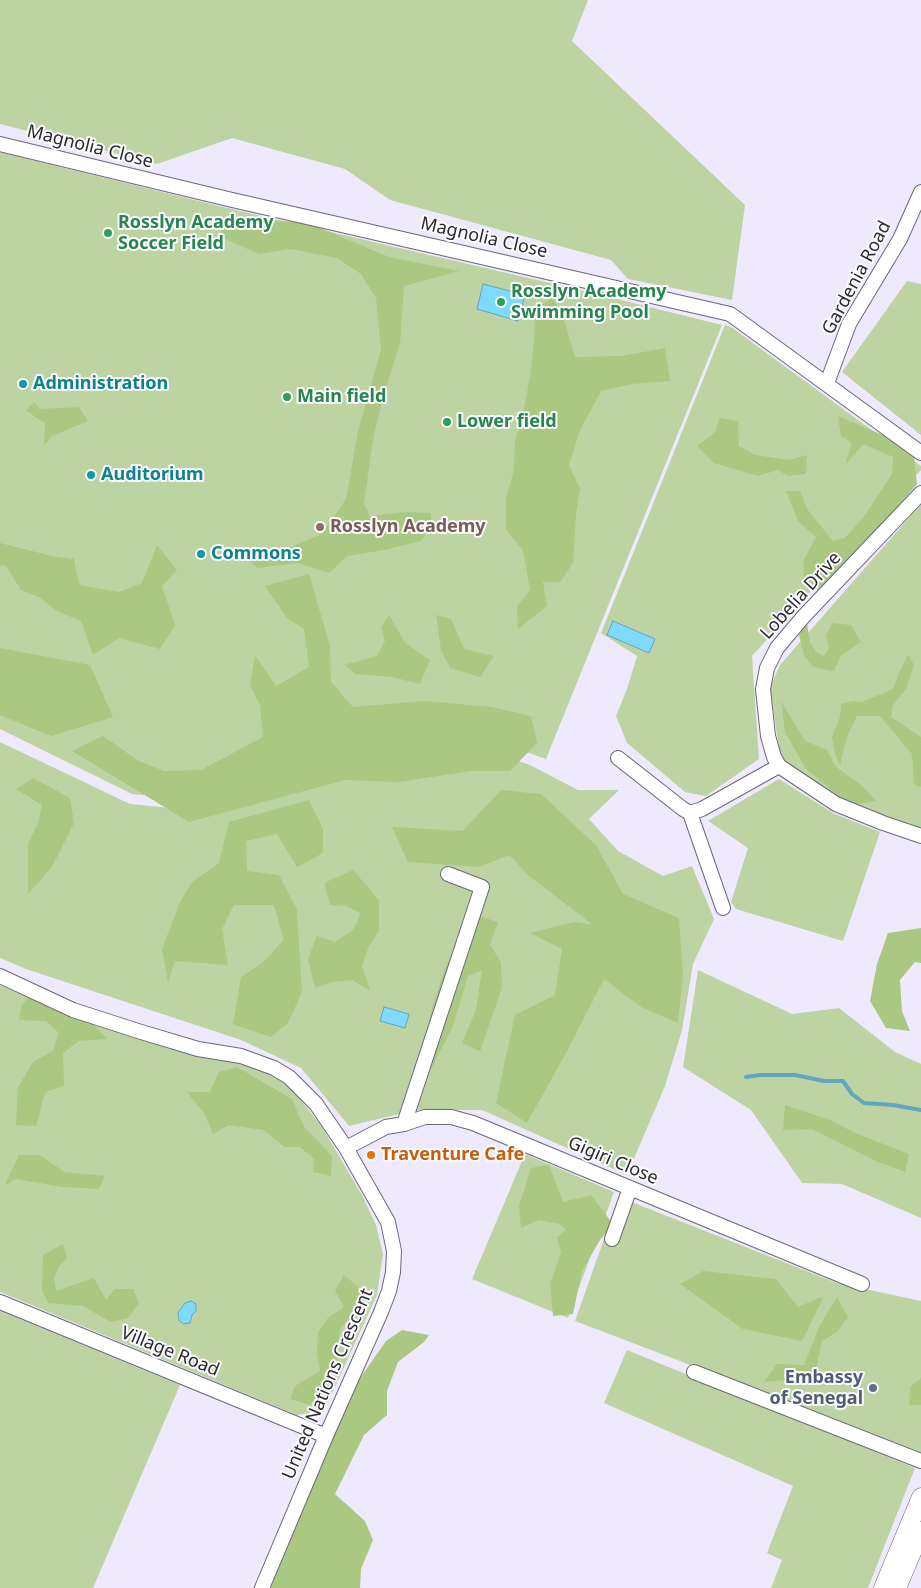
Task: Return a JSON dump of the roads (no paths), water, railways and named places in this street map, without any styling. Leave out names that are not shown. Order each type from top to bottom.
[{"type":"street","name":"Magnolia Close","points":[[0,144],[228,199],[730,314],[921,453]]},
{"type":"street","name":"Gardenia Road","points":[[827,383],[849,324],[900,239],[921,192]]},
{"type":"street","name":"Lobelia Drive","points":[[779,766],[774,757],[768,736],[764,689],[767,668],[772,654],[804,616],[921,493]]},
{"type":"street","points":[[618,758],[683,810],[690,813],[702,809],[779,766],[836,804],[882,824],[921,836]]},
{"type":"street","points":[[690,813],[723,908]]},
{"type":"street","points":[[404,1124],[482,887],[448,874]]},
{"type":"street","name":"United Nations Crescent","points":[[0,976],[73,1010],[198,1049],[241,1056],[274,1068],[289,1077],[316,1104],[346,1148],[388,1222],[394,1251],[393,1272],[382,1309],[262,1588]]},
{"type":"street","name":"Gigiri Close","points":[[346,1148],[386,1127],[404,1124],[425,1117],[451,1117],[473,1123],[862,1284]]},
{"type":"street","points":[[612,1239],[630,1188]]},
{"type":"street","name":"Village Road","points":[[0,1302],[326,1436]]},
{"type":"street","points":[[694,1372],[921,1461]]},
{"type":"street","points":[[883,1588],[921,1497]]},
{"type":"street","points":[[897,1588],[921,1531]]},
{"type":"water","name":"Rosslyn Academy Swimming Pool","points":[[483,284],[525,295],[518,321],[477,309]]},
{"type":"water","points":[[613,621],[655,639],[649,653],[607,635]]},
{"type":"water","points":[[384,1007],[409,1014],[405,1028],[380,1021]]},
{"type":"water","points":[[191,1301],[196,1304],[196,1311],[192,1315],[190,1323],[183,1324],[179,1320],[178,1313],[185,1303]]},
{"type":"waterway","points":[[746,1077],[795,1075],[824,1081],[843,1081],[852,1094],[864,1103],[893,1105],[921,1110]]},
{"type":"place","name":"Rosslyn Academy Soccer Field","points":[[108,233]]},
{"type":"place","name":"Rosslyn Academy Swimming Pool","points":[[501,302]]},
{"type":"place","name":"Administration","points":[[23,384]]},
{"type":"place","name":"Main field","points":[[287,397]]},
{"type":"place","name":"Lower field","points":[[447,422]]},
{"type":"place","name":"Auditorium","points":[[91,475]]},
{"type":"place","name":"Rosslyn Academy","points":[[320,527]]},
{"type":"place","name":"Commons","points":[[201,554]]},
{"type":"place","name":"Traventure Cafe","points":[[371,1155]]},
{"type":"place","name":"Embassy of Senegal","points":[[873,1388]]}]
